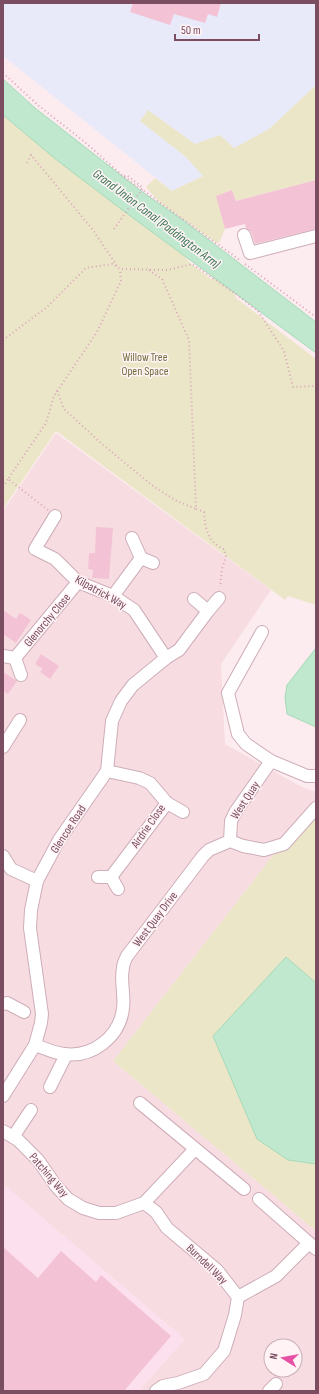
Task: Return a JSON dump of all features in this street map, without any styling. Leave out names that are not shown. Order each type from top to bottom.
[{"type":"street","points":[[244,235],[250,253],[316,236]]},
{"type":"street","name":"Kilpatrick Way","points":[[55,516],[31,552],[55,559],[78,582],[114,596],[134,610],[166,658]]},
{"type":"street","points":[[132,538],[141,558],[153,563]]},
{"type":"street","points":[[114,596],[141,558]]},
{"type":"street","name":"Glenorchy Close","points":[[21,674],[9,657],[78,582]]},
{"type":"street","name":"Glencoe Road","points":[[3,1096],[35,1044],[41,1023],[42,1014],[30,928],[31,910],[37,881],[59,840],[107,771],[112,721],[121,701],[133,684],[166,658],[179,650],[219,598]]},
{"type":"street","points":[[194,599],[208,611]]},
{"type":"street","points":[[262,632],[228,693],[238,734],[246,744],[271,761],[307,776],[316,776]]},
{"type":"street","points":[[3,747],[20,720]]},
{"type":"street","name":"West Quay","points":[[230,841],[231,821],[236,811],[271,761]]},
{"type":"street","name":"Airdrie Close","points":[[107,771],[139,778],[150,783],[167,803],[111,877]]},
{"type":"street","points":[[167,803],[184,812]]},
{"type":"street","points":[[230,841],[243,846],[264,850],[284,844],[316,808]]},
{"type":"street","name":"West Quay Drive","points":[[35,1044],[66,1055],[84,1054],[105,1043],[119,1026],[123,1008],[123,968],[127,956],[202,856],[209,850],[230,841]]},
{"type":"street","points":[[3,856],[7,872],[37,881]]},
{"type":"street","points":[[98,877],[111,877],[118,889]]},
{"type":"street","points":[[3,1004],[7,1003],[24,1012]]},
{"type":"street","points":[[50,1087],[66,1055]]},
{"type":"street","points":[[140,1103],[244,1189]]},
{"type":"street","points":[[8,1134],[31,1110]]},
{"type":"street","name":"Patching Way","points":[[8,1134],[18,1140],[38,1160],[68,1200],[83,1208],[99,1213],[116,1213],[144,1203],[195,1149]]},
{"type":"street","points":[[156,1391],[163,1386],[182,1387],[204,1374],[224,1351],[235,1315],[238,1297],[276,1276],[313,1246],[259,1200]]},
{"type":"street","name":"Burndell Way","points":[[144,1203],[156,1212],[167,1228],[217,1270],[238,1297]]},
{"type":"path","points":[[3,73],[39,106],[86,143],[123,176],[316,317]]},
{"type":"path","points":[[3,486],[46,423],[54,396],[97,332],[121,281],[120,269],[93,230],[31,155],[27,163]]},
{"type":"path","points":[[114,229],[143,188],[128,176],[123,176]]},
{"type":"path","points":[[3,340],[47,308],[86,268],[112,264],[118,267]]},
{"type":"path","points":[[120,269],[168,270],[192,264],[258,311],[284,351],[293,387],[316,386]]},
{"type":"path","points":[[148,270],[162,279],[190,340],[196,509]]},
{"type":"path","points":[[57,391],[64,409],[102,444],[153,486],[175,500],[204,512],[205,528],[216,546],[224,549],[226,557],[222,569],[219,598]]},
{"type":"path","points":[[8,479],[55,516]]},
{"type":"shaded area","points":[[3,3],[316,3],[316,102],[281,137],[172,191],[3,56]]},
{"type":"shaded area","points":[[56,433],[271,590],[221,664],[225,744],[300,786],[316,792],[316,800],[113,1061],[316,1231],[316,1391],[139,1391],[184,1339],[3,1184],[3,1129],[7,1124],[3,1123],[3,511]]},
{"type":"shaded area","points":[[3,1184],[185,1339],[139,1391],[3,1391]]},
{"type":"green space","points":[[316,85],[316,180],[236,201],[232,190],[217,196],[225,229],[219,243],[215,242],[159,202],[146,187],[155,178],[172,191],[203,176],[186,157],[140,121],[148,110],[195,144],[220,135],[234,148],[269,129]]},
{"type":"green space","name":"Willow Tree Open Space","points":[[3,115],[70,169],[184,255],[190,263],[211,279],[216,278],[234,293],[236,298],[316,359],[316,605],[288,596],[285,600],[56,431],[3,509]]},
{"type":"green space","points":[[316,800],[316,983],[286,957],[288,1160],[316,1164],[316,1231],[113,1061]]},
{"type":"water","name":"Grand Union Canal (Paddington Arm)","points":[[3,79],[35,108],[145,194],[183,220],[316,322],[316,353],[121,209],[58,161],[3,115]]},
{"type":"water","points":[[316,648],[316,727],[287,714],[285,697],[287,685]]},
{"type":"water","points":[[286,957],[316,983],[316,1164],[288,1160],[257,1139],[213,1036]]},
{"type":"building","points":[[133,3],[221,3],[217,17],[208,14],[205,23],[174,14],[170,25],[130,12]]},
{"type":"building","points":[[316,180],[316,229],[255,244],[251,232],[246,228],[245,224],[225,229],[216,196],[232,190],[236,201]]},
{"type":"building","points":[[96,527],[113,528],[109,579],[92,578],[93,570],[88,569],[89,553],[95,553]]},
{"type":"building","points":[[3,610],[16,619],[20,613],[31,620],[16,643],[3,634]]},
{"type":"building","points":[[41,654],[59,666],[50,679],[40,672],[43,669],[35,664]]},
{"type":"building","points":[[3,672],[17,681],[8,694],[3,691]]},
{"type":"building","points":[[3,1247],[38,1278],[61,1251],[96,1282],[101,1275],[171,1336],[124,1391],[3,1391]]}]
